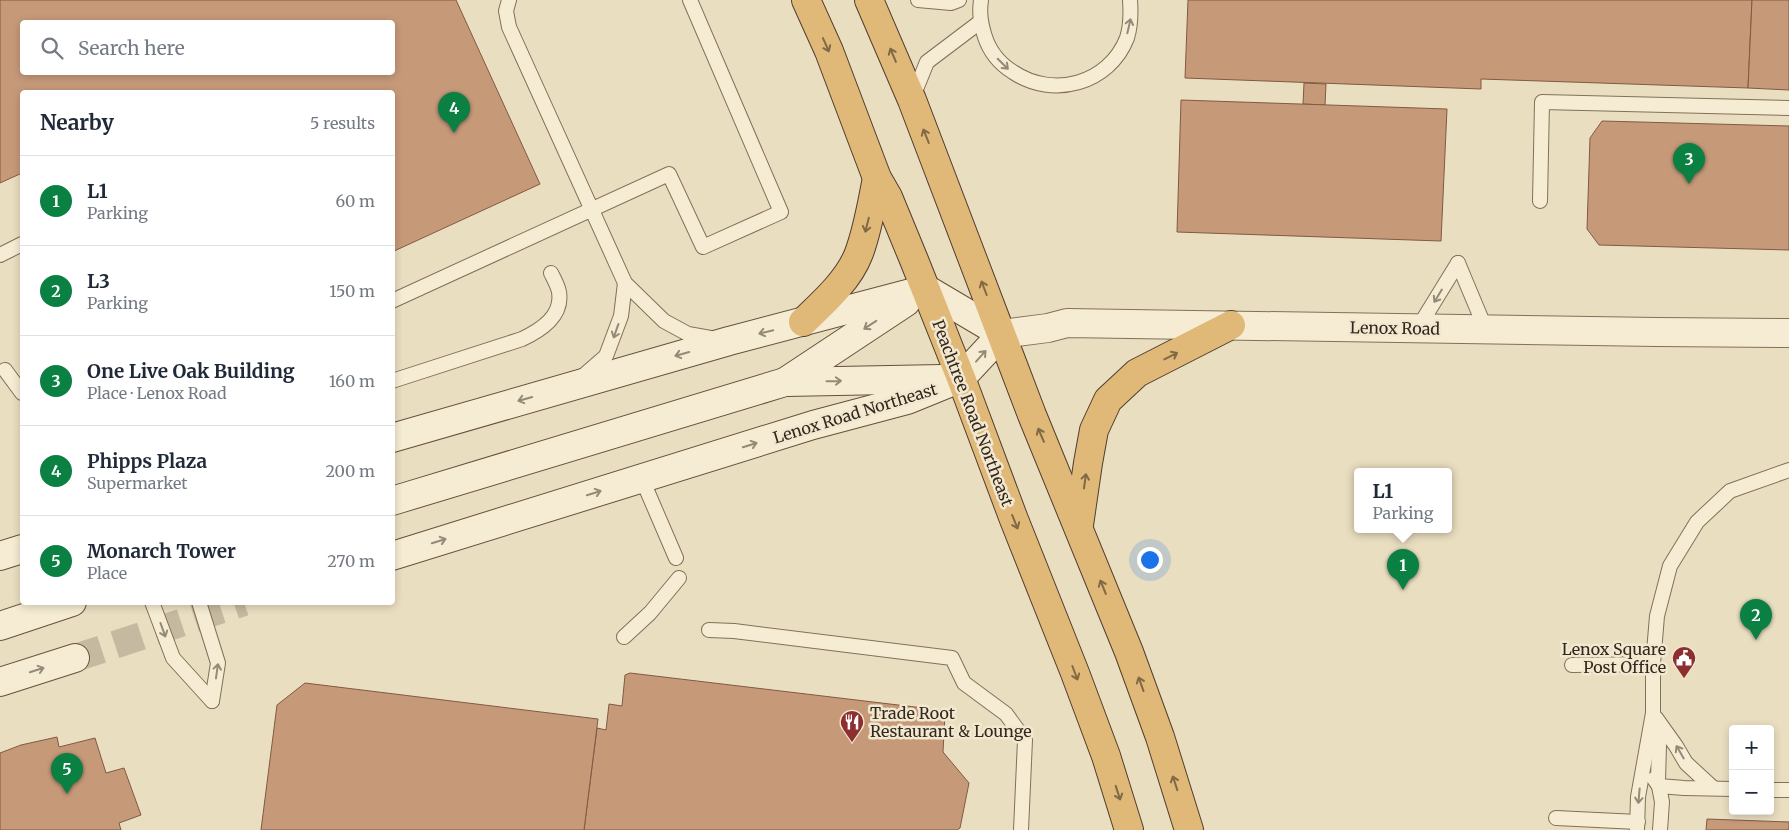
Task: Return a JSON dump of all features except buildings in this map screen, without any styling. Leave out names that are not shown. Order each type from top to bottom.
[{"type":"highway","name":"Peachtree Road Northeast","points":[[806,0],[829,51],[877,178],[888,197],[961,378],[1106,756],[1129,830]]},
{"type":"highway","points":[[869,0],[912,100],[1032,415],[1121,632],[1160,737],[1189,830]]},
{"type":"highway","points":[[803,322],[828,299],[858,255],[867,225],[877,178]]},
{"type":"highway","points":[[1079,529],[1094,430],[1108,400],[1137,373],[1231,325]]},
{"type":"main road","points":[[395,437],[728,341],[926,289],[1002,334]]},
{"type":"main road","points":[[785,382],[926,289]]},
{"type":"main road","name":"Lenox Road","points":[[1002,334],[1048,328],[1067,323],[1789,333]]},
{"type":"main road","name":"Lenox Road Northeast","points":[[395,555],[813,425],[907,400],[961,378],[1002,334]]},
{"type":"main road","points":[[395,500],[785,382],[961,378]]},
{"type":"main road","points":[[0,556],[20,550]]},
{"type":"main road","points":[[0,626],[63,605]]},
{"type":"main road","points":[[0,682],[75,658]]},
{"type":"lane","points":[[509,0],[506,11],[509,27],[625,283],[664,321],[688,334],[728,341]]},
{"type":"lane","points":[[395,300],[669,174],[703,247],[781,212],[690,0]]},
{"type":"lane","points":[[918,0],[951,3],[959,0]]},
{"type":"lane","points":[[980,0],[980,22],[988,46],[1003,66],[1024,80],[1049,86],[1074,84],[1097,74],[1116,57],[1127,38],[1131,16],[1130,0]]},
{"type":"lane","points":[[912,100],[927,62],[980,22]]},
{"type":"lane","points":[[1540,201],[1542,102],[1789,108]]},
{"type":"lane","points":[[0,255],[20,245]]},
{"type":"lane","points":[[1418,328],[1458,263],[1486,330]]},
{"type":"lane","points":[[395,380],[522,339],[539,331],[549,322],[555,313],[559,301],[559,290],[551,273]]},
{"type":"lane","points":[[572,386],[606,356],[621,316],[625,283]]},
{"type":"lane","points":[[2,369],[20,374]]},
{"type":"lane","points":[[2,369],[20,391]]},
{"type":"lane","points":[[1660,830],[1662,802],[1659,786],[1659,745],[1653,713],[1653,664],[1657,616],[1670,566],[1697,522],[1730,492],[1789,470]]},
{"type":"lane","points":[[642,479],[676,558]]},
{"type":"lane","points":[[624,637],[650,613],[679,578]]},
{"type":"lane","points":[[153,605],[173,658],[212,701],[218,663],[200,605]]},
{"type":"lane","points":[[709,630],[734,631],[952,658],[964,683],[1006,714],[1025,740],[1021,830]]},
{"type":"lane","points":[[1572,665],[1653,664]]},
{"type":"lane","points":[[1556,818],[1637,826],[1638,797],[1653,713]]},
{"type":"lane","points":[[1653,713],[1686,763],[1712,787]]},
{"type":"lane","points":[[1643,762],[1659,786]]},
{"type":"lane","points":[[1659,786],[1729,788]]},
{"type":"lane","points":[[1774,790],[1789,790]]},
{"type":"tunnel","points":[[75,658],[235,605]]},
{"type":"place","name":"Phipps Plaza","points":[[454,133]]},
{"type":"place","name":"One Live Oak Building","points":[[1689,184]]},
{"type":"place","name":"L1","points":[[1403,590]]},
{"type":"place","name":"L3","points":[[1756,640]]},
{"type":"place","name":"Lenox Square Post Office","points":[[1684,679]]},
{"type":"place","name":"Trade Root Restaurant & Lounge","points":[[852,743]]},
{"type":"place","name":"Monarch Tower","points":[[67,794]]}]
